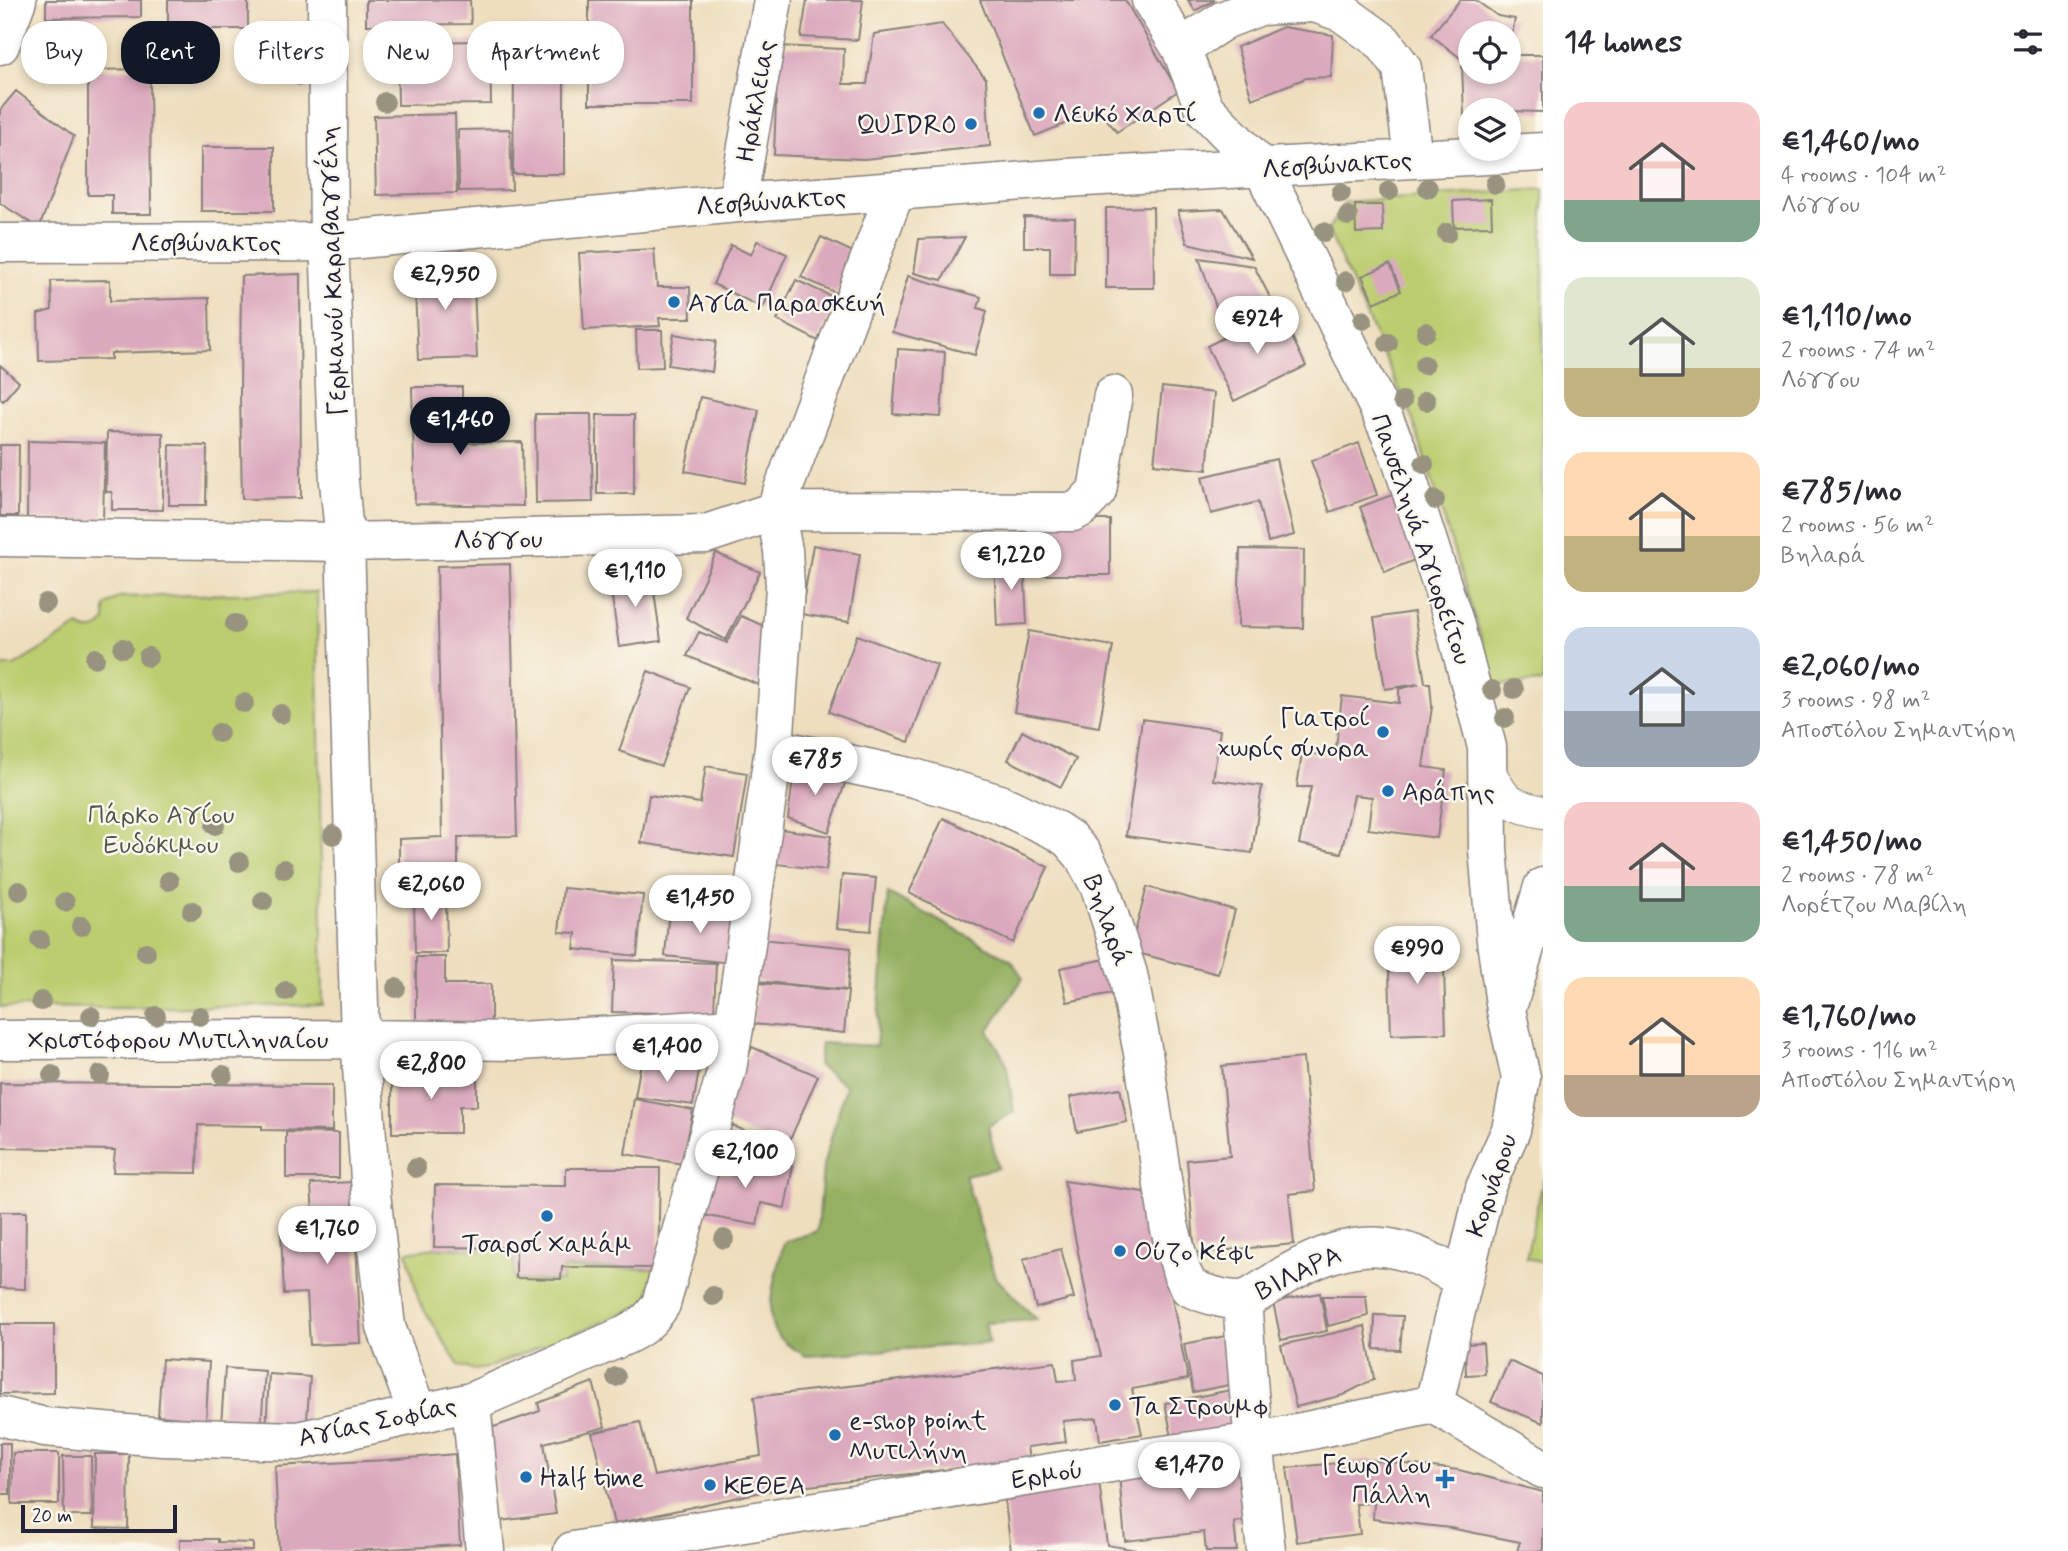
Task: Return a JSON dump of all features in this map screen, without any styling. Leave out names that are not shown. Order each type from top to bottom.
[{"type":"street","points":[[0,45],[17,0]]},
{"type":"street","name":"Γερμανού Καραβαγγέλη","points":[[327,0],[329,242],[339,482],[345,542],[360,1039],[371,1193],[386,1326],[417,1412]]},
{"type":"street","name":"Ηράκλειας","points":[[737,203],[773,0]]},
{"type":"street","name":"Πανσεληνά Αγιορείτου","points":[[1151,0],[1181,48],[1204,108],[1262,169],[1399,453],[1454,622],[1487,747],[1488,849],[1496,941],[1506,1010]]},
{"type":"street","points":[[1181,48],[1224,20],[1260,6],[1315,3],[1343,13],[1383,42],[1402,68],[1413,159]]},
{"type":"street","name":"Λεσβώνακτος","points":[[0,243],[329,242],[737,203],[1066,178],[1543,152]]},
{"type":"street","points":[[734,1028],[774,748],[785,587],[783,550],[775,511],[895,192]]},
{"type":"street","name":"Λόγγου","points":[[0,537],[345,542],[706,534],[775,511],[1073,512],[1081,508],[1097,491],[1113,395]]},
{"type":"street","name":"Βηλαρά","points":[[774,748],[914,778],[1000,804],[1069,839],[1083,855],[1100,887],[1128,974],[1143,1053],[1156,1148]]},
{"type":"street","name":"Κορνάρου","points":[[1434,1404],[1485,1188],[1511,1130],[1521,1078],[1506,1010],[1543,887]]},
{"type":"street","name":"Χριστόφορου Μυτιληναίου","points":[[0,1040],[519,1041],[734,1028]]},
{"type":"street","name":"Αγίας Σοφίας","points":[[0,1416],[45,1427],[162,1437],[298,1441],[417,1412],[471,1402],[642,1327],[653,1317],[660,1304],[727,1069],[734,1028]]},
{"type":"street","name":"ΒΙΛΑΡΑ","points":[[1156,1148],[1169,1224],[1182,1273],[1189,1287],[1203,1293],[1242,1300],[1301,1266],[1353,1246],[1380,1245],[1404,1250],[1434,1262],[1462,1279]]},
{"type":"street","points":[[1242,1300],[1266,1551]]},
{"type":"street","points":[[471,1402],[485,1551]]},
{"type":"street","points":[[1434,1404],[1543,1469]]},
{"type":"street","name":"Ερμού","points":[[573,1551],[1129,1460],[1255,1442],[1434,1404]]},
{"type":"lane","points":[[1488,768],[1505,799],[1514,806],[1543,812]]},
{"type":"green space","points":[[1543,189],[1543,682],[1496,685],[1413,420],[1328,230],[1345,202]]},
{"type":"green space","name":"Πάρκο Αγίου Ευδόκιμου","points":[[317,592],[323,1005],[0,1007],[0,666],[14,666],[79,626],[86,630],[96,629],[105,621],[105,606],[119,597]]},
{"type":"green space","points":[[888,893],[1011,960],[1023,978],[988,1031],[1006,1062],[1014,1112],[988,1126],[998,1168],[965,1175],[995,1277],[1037,1320],[985,1323],[989,1343],[806,1356],[786,1343],[772,1325],[773,1289],[784,1242],[818,1231],[823,1166],[846,1086],[818,1065],[821,1043],[876,1046]]},
{"type":"green space","points":[[1543,1180],[1543,1262],[1526,1258]]},
{"type":"green space","points":[[434,1248],[514,1250],[514,1280],[562,1281],[563,1268],[655,1269],[647,1304],[487,1368],[475,1370],[459,1366],[419,1301],[407,1252]]},
{"type":"building","points":[[46,0],[141,0],[141,17],[46,18]]},
{"type":"building","points":[[168,0],[248,0],[248,21],[234,21],[234,29],[220,29],[220,21],[168,21]]},
{"type":"building","points":[[366,0],[470,0],[471,21],[467,21],[467,24],[453,24],[453,21],[366,21]]},
{"type":"building","points":[[589,0],[693,0],[693,104],[589,104],[589,84],[624,84],[624,21],[589,21]]},
{"type":"building","points":[[807,0],[863,0],[858,40],[801,37]]},
{"type":"building","points":[[980,0],[1125,0],[1178,91],[1117,132],[1099,110],[1035,136]]},
{"type":"building","points":[[1188,0],[1215,0],[1195,11]]},
{"type":"building","points":[[1460,0],[1475,0],[1498,16],[1515,19],[1458,21],[1458,56],[1431,35]]},
{"type":"building","points":[[942,24],[986,79],[990,146],[864,159],[774,155],[778,46],[844,49],[843,84],[867,84],[874,34]]},
{"type":"building","points":[[1283,27],[1333,35],[1331,77],[1306,78],[1252,99],[1237,47]]},
{"type":"building","points":[[453,41],[467,41],[467,84],[491,84],[491,104],[398,105],[398,84],[453,84]]},
{"type":"building","points":[[1521,55],[1543,55],[1543,112],[1521,111],[1521,98],[1463,98],[1463,84],[1521,84]]},
{"type":"building","points":[[121,69],[121,84],[150,84],[151,214],[112,214],[112,195],[88,195],[88,84],[107,84],[107,70]]},
{"type":"building","points":[[514,84],[564,84],[564,174],[513,174]]},
{"type":"building","points":[[16,91],[74,136],[39,228],[0,203],[0,110]]},
{"type":"building","points":[[455,114],[457,193],[376,195],[374,116]]},
{"type":"building","points":[[510,129],[512,190],[459,191],[458,130]]},
{"type":"building","points":[[201,147],[274,147],[274,211],[201,211]]},
{"type":"building","points":[[1491,199],[1492,226],[1454,227],[1453,201]]},
{"type":"building","points":[[1355,205],[1382,205],[1383,232],[1356,233]]},
{"type":"building","points":[[1153,207],[1154,288],[1106,288],[1106,208]]},
{"type":"building","points":[[1223,209],[1252,258],[1187,243],[1178,211]]},
{"type":"building","points":[[1024,217],[1075,218],[1074,274],[1050,274],[1050,247],[1024,247]]},
{"type":"building","points":[[821,237],[855,253],[836,293],[801,277]]},
{"type":"building","points":[[965,237],[942,280],[914,273],[919,239]]},
{"type":"building","points":[[757,241],[787,254],[763,308],[713,284],[731,245],[751,255]]},
{"type":"building","points":[[654,249],[657,287],[690,287],[691,318],[659,318],[660,326],[584,330],[579,253]]},
{"type":"building","points":[[1199,258],[1254,266],[1273,303],[1222,324]]},
{"type":"building","points":[[473,263],[477,358],[418,360],[414,265]]},
{"type":"building","points":[[1390,264],[1401,291],[1374,303],[1362,276]]},
{"type":"building","points":[[300,274],[301,498],[242,499],[241,276]]},
{"type":"building","points":[[908,276],[981,297],[978,308],[987,311],[975,355],[892,332]]},
{"type":"building","points":[[110,280],[110,301],[209,298],[210,350],[111,353],[111,359],[39,361],[38,314],[52,310],[51,281]]},
{"type":"building","points":[[796,280],[837,299],[818,341],[777,320]]},
{"type":"building","points":[[1279,310],[1306,366],[1234,401],[1207,346]]},
{"type":"building","points":[[636,330],[662,330],[663,367],[637,368]]},
{"type":"building","points":[[674,334],[716,341],[712,372],[668,365]]},
{"type":"building","points":[[898,349],[945,352],[941,417],[893,414]]},
{"type":"building","points":[[0,365],[19,382],[3,401],[0,398]]},
{"type":"building","points":[[412,387],[462,387],[462,443],[522,442],[523,506],[415,504]]},
{"type":"building","points":[[1162,387],[1214,393],[1207,470],[1154,464]]},
{"type":"building","points":[[700,397],[759,410],[745,483],[685,471]]},
{"type":"building","points":[[535,414],[591,414],[593,502],[536,503]]},
{"type":"building","points":[[597,415],[634,415],[634,494],[597,494]]},
{"type":"building","points":[[107,432],[163,433],[163,510],[112,510],[112,492],[106,492]]},
{"type":"building","points":[[28,441],[105,443],[103,520],[27,519]]},
{"type":"building","points":[[1359,443],[1377,495],[1330,512],[1311,461]]},
{"type":"building","points":[[0,445],[19,445],[18,516],[0,516]]},
{"type":"building","points":[[170,445],[207,446],[206,505],[169,505]]},
{"type":"building","points":[[1276,459],[1294,535],[1268,542],[1258,502],[1211,514],[1202,477]]},
{"type":"building","points":[[1397,493],[1422,557],[1385,572],[1360,507]]},
{"type":"building","points":[[1030,520],[1110,520],[1110,575],[1030,575]]},
{"type":"building","points":[[813,545],[860,554],[849,622],[801,614]]},
{"type":"building","points":[[1240,549],[1304,550],[1303,628],[1238,627]]},
{"type":"building","points":[[716,553],[760,572],[726,640],[686,618]]},
{"type":"building","points":[[1024,558],[1027,624],[997,626],[994,560]]},
{"type":"building","points":[[510,564],[517,836],[458,837],[458,880],[399,881],[399,839],[442,837],[437,566]]},
{"type":"building","points":[[651,571],[661,641],[619,647],[609,576]]},
{"type":"building","points":[[1414,612],[1425,683],[1430,683],[1432,707],[1423,767],[1446,770],[1437,838],[1368,829],[1372,797],[1354,795],[1341,853],[1299,844],[1311,787],[1297,787],[1302,753],[1335,756],[1342,696],[1399,703],[1399,689],[1419,684],[1385,689],[1374,618]]},
{"type":"building","points":[[741,616],[764,626],[759,685],[687,656],[699,632],[727,643]]},
{"type":"building","points":[[1029,631],[1113,646],[1099,727],[1014,712]]},
{"type":"building","points":[[857,635],[937,665],[909,742],[829,712]]},
{"type":"building","points":[[648,671],[690,687],[661,766],[619,751]]},
{"type":"building","points":[[1142,719],[1220,730],[1213,780],[1262,786],[1252,853],[1126,836]]},
{"type":"building","points":[[1022,731],[1076,759],[1061,787],[1008,760]]},
{"type":"building","points":[[795,762],[846,780],[829,832],[788,818]]},
{"type":"building","points":[[706,766],[747,773],[734,857],[641,843],[649,795],[700,803]]},
{"type":"building","points":[[943,818],[1048,867],[1013,943],[909,893]]},
{"type":"building","points":[[780,829],[831,836],[826,870],[776,864]]},
{"type":"building","points":[[842,875],[876,878],[871,931],[837,928]]},
{"type":"building","points":[[1147,887],[1235,910],[1218,974],[1130,951]]},
{"type":"building","points":[[563,888],[643,895],[637,956],[574,949],[576,933],[559,932]]},
{"type":"building","points":[[446,891],[447,953],[415,953],[414,892]]},
{"type":"building","points":[[669,908],[735,914],[731,963],[665,956]]},
{"type":"building","points":[[1443,937],[1446,1033],[1391,1035],[1388,939]]},
{"type":"building","points":[[761,939],[851,948],[847,990],[757,981]]},
{"type":"building","points":[[416,957],[445,957],[445,984],[491,984],[491,1027],[416,1027]]},
{"type":"building","points":[[1111,958],[1118,992],[1067,1002],[1060,968]]},
{"type":"building","points":[[614,960],[716,963],[714,1014],[612,1012]]},
{"type":"building","points":[[758,983],[848,991],[844,1033],[753,1024]]},
{"type":"building","points":[[752,1047],[818,1076],[786,1149],[720,1120]]},
{"type":"building","points":[[1303,1058],[1315,1191],[1289,1194],[1294,1244],[1195,1253],[1187,1160],[1230,1156],[1222,1066]]},
{"type":"building","points":[[641,1062],[699,1071],[693,1105],[635,1097]]},
{"type":"building","points":[[392,1073],[477,1073],[477,1106],[460,1106],[460,1133],[392,1133]]},
{"type":"building","points":[[0,1083],[332,1085],[332,1131],[262,1130],[262,1126],[198,1125],[197,1173],[113,1172],[115,1150],[0,1148]]},
{"type":"building","points":[[1120,1088],[1127,1122],[1077,1132],[1070,1097]]},
{"type":"building","points":[[634,1099],[693,1110],[683,1164],[625,1154]]},
{"type":"building","points":[[286,1132],[339,1133],[339,1178],[286,1178]]},
{"type":"building","points":[[734,1154],[793,1166],[785,1208],[761,1203],[757,1225],[697,1214],[706,1170],[730,1174]]},
{"type":"building","name":"Τσαρσί Χαμάμ","points":[[566,1168],[660,1168],[658,1268],[562,1267],[561,1279],[516,1278],[516,1248],[434,1247],[435,1185],[566,1186]]},
{"type":"building","points":[[1064,1181],[1151,1193],[1188,1379],[1132,1389],[1142,1434],[1100,1441],[1097,1418],[1063,1421],[1066,1442],[1027,1447],[1029,1460],[766,1491],[614,1524],[592,1433],[640,1422],[654,1476],[761,1456],[754,1397],[1055,1362],[1058,1381],[1076,1380],[1074,1360],[1101,1356]]},
{"type":"building","points":[[353,1182],[361,1343],[310,1345],[307,1293],[284,1294],[281,1233],[314,1231],[311,1184]]},
{"type":"building","points":[[0,1212],[26,1212],[25,1289],[0,1288]]},
{"type":"building","points":[[1061,1249],[1074,1298],[1036,1308],[1023,1259]]},
{"type":"building","points":[[1320,1293],[1327,1331],[1281,1340],[1273,1302]]},
{"type":"building","points":[[1322,1296],[1366,1296],[1368,1316],[1328,1326]]},
{"type":"building","points":[[1375,1315],[1403,1316],[1400,1350],[1374,1349]]},
{"type":"building","points":[[0,1324],[54,1324],[54,1393],[0,1394]]},
{"type":"building","points":[[1365,1326],[1374,1379],[1343,1395],[1296,1407],[1281,1345]]},
{"type":"building","points":[[1231,1335],[1240,1383],[1193,1392],[1184,1344]]},
{"type":"building","points":[[1483,1343],[1485,1374],[1466,1375],[1465,1344]]},
{"type":"building","points":[[162,1359],[209,1362],[206,1420],[158,1416]]},
{"type":"building","points":[[1509,1361],[1543,1376],[1543,1423],[1491,1402]]},
{"type":"building","points":[[225,1368],[265,1371],[261,1429],[221,1425]]},
{"type":"building","points":[[269,1374],[310,1377],[306,1434],[266,1431]]},
{"type":"building","points":[[593,1382],[605,1427],[544,1443],[556,1514],[500,1521],[488,1429],[540,1411],[538,1403]]},
{"type":"building","points":[[1241,1388],[1249,1432],[1174,1447],[1165,1403]]},
{"type":"building","points":[[0,1443],[10,1443],[10,1494],[0,1494]]},
{"type":"building","points":[[13,1453],[59,1453],[59,1504],[12,1504]]},
{"type":"building","points":[[95,1454],[129,1454],[128,1529],[94,1528]]},
{"type":"building","points":[[455,1454],[460,1545],[352,1551],[279,1551],[275,1466]]},
{"type":"building","points":[[63,1456],[91,1456],[92,1516],[64,1516]]},
{"type":"building","points":[[1249,1458],[1256,1519],[1234,1522],[1237,1551],[1206,1551],[1204,1532],[1125,1541],[1119,1475]]},
{"type":"building","points":[[1369,1460],[1459,1470],[1543,1492],[1543,1551],[1517,1551],[1520,1542],[1450,1528],[1373,1519],[1374,1503],[1356,1504],[1360,1534],[1297,1542],[1287,1468]]},
{"type":"building","points":[[1099,1481],[1107,1545],[1142,1551],[1011,1551],[1004,1493]]},
{"type":"building","points":[[180,1539],[253,1543],[253,1551],[180,1551]]},
{"type":"place","name":"Λευκό Χαρτί","points":[[1039,113]]},
{"type":"place","name":"QUIDRO","points":[[971,124]]},
{"type":"place","name":"Αγία Παρασκευή","points":[[674,302]]},
{"type":"place","name":"Γιατροί χωρίς σύνορα","points":[[1383,732]]},
{"type":"place","name":"Αράπης","points":[[1388,791]]},
{"type":"place","name":"Τσαρσί Χαμάμ","points":[[547,1216]]},
{"type":"place","name":"Ούζο Κέφι","points":[[1120,1251]]},
{"type":"place","name":"Τα Στρουμφ","points":[[1115,1405]]},
{"type":"place","name":"e-shop point Μυτιλήνη","points":[[835,1435]]},
{"type":"place","name":"Half time","points":[[526,1477]]},
{"type":"place","name":"Γεωργίου Πάλλη","points":[[1445,1479]]},
{"type":"place","name":"ΚΕΘΕΑ","points":[[710,1485]]}]
